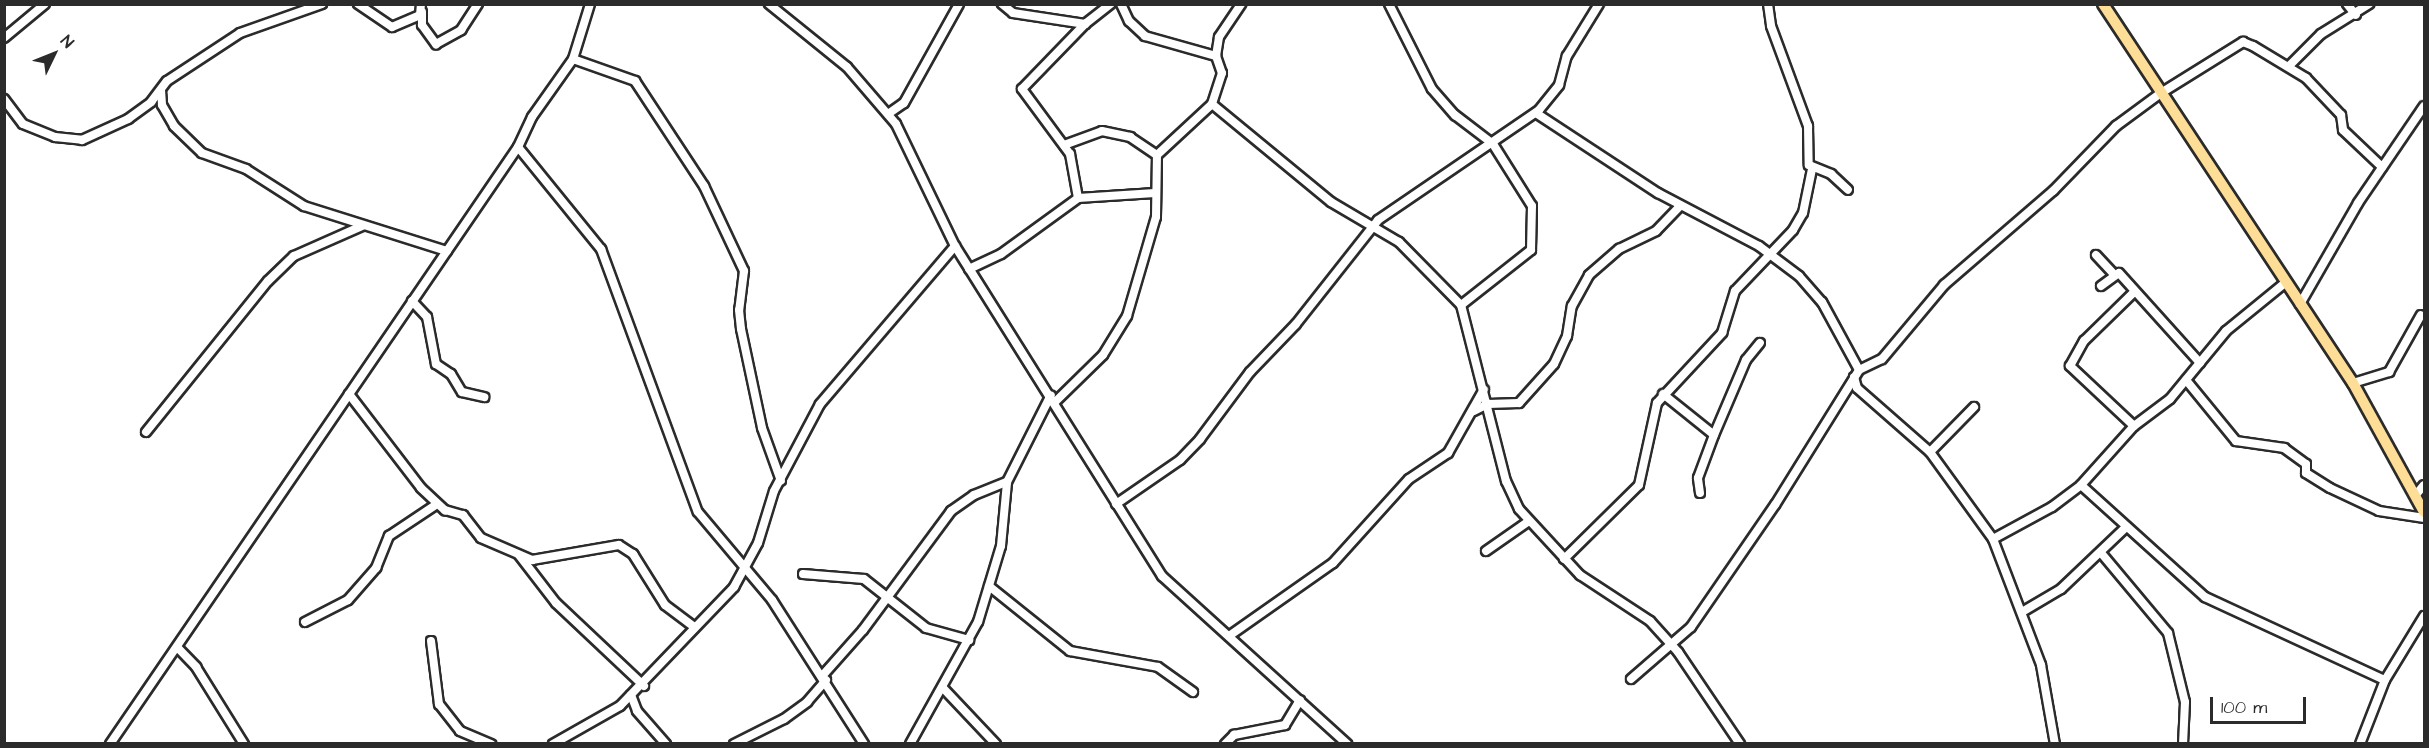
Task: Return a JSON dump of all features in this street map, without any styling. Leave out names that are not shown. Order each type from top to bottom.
[{"type":"main road","points":[[2103,4],[2353,383],[2424,512]]},
{"type":"street","points":[[151,102],[161,88],[240,33],[322,4]]},
{"type":"street","points":[[358,4],[392,27],[422,8]]},
{"type":"street","points":[[422,8],[422,24],[436,44],[461,30],[478,4]]},
{"type":"street","points":[[110,744],[518,147],[532,117],[573,59],[590,4]]},
{"type":"street","points":[[769,4],[848,67],[888,114],[909,144],[955,246],[1162,576],[1347,744]]},
{"type":"street","points":[[888,114],[904,103],[958,4]]},
{"type":"street","points":[[1002,4],[1013,13],[1085,24]]},
{"type":"street","points":[[1078,198],[1070,169],[1073,160],[1022,89],[1085,24],[1111,4]]},
{"type":"street","points":[[1121,4],[1129,21],[1145,36],[1216,56]]},
{"type":"street","points":[[910,744],[969,640],[989,586],[1001,546],[1007,482],[1053,399],[1103,355],[1126,316],[1156,217],[1157,155],[1212,104],[1222,74],[1216,56],[1219,37],[1241,4]]},
{"type":"street","points":[[1389,4],[1432,89],[1455,115],[1493,144],[1532,206],[1531,250],[1461,305]]},
{"type":"street","points":[[1116,504],[1180,460],[1200,439],[1250,372],[1296,324],[1376,224],[1408,196],[1535,117],[1559,85],[1567,56],[1599,4]]},
{"type":"street","points":[[1564,558],[1639,485],[1645,472],[1648,431],[1663,394],[1722,333],[1735,291],[1767,253],[1793,230],[1803,213],[1812,169],[1808,126],[1771,26],[1768,4]]},
{"type":"street","points":[[2347,4],[2356,15]]},
{"type":"street","points":[[2289,66],[2321,34],[2356,15],[2369,4]]},
{"type":"street","points":[[4,38],[43,5]]},
{"type":"street","points":[[1631,680],[1672,646],[1744,551],[1857,373],[1882,359],[1944,285],[2046,198],[2116,126],[2161,93],[2243,42],[2289,66],[2341,115],[2343,130],[2382,167]]},
{"type":"street","points":[[573,59],[635,81],[704,186],[744,271],[738,310],[741,329],[762,428],[781,481]]},
{"type":"street","points":[[161,88],[160,98],[181,137],[202,153],[246,169],[286,198],[362,226],[447,251]]},
{"type":"street","points":[[4,99],[23,124],[74,140],[96,135],[160,98]]},
{"type":"street","points":[[1212,104],[1332,202],[1376,224],[1461,305],[1510,494],[1529,521],[1588,582],[1650,621],[1672,646],[1740,744]]},
{"type":"street","points":[[2300,304],[2382,167],[2424,106]]},
{"type":"street","points":[[1535,117],[1680,206],[1767,253],[1812,287],[1857,373],[1857,388]]},
{"type":"street","points":[[1064,145],[1102,131],[1130,137],[1157,155]]},
{"type":"street","points":[[518,147],[601,249],[698,512],[719,541],[747,566],[824,677],[864,744]]},
{"type":"street","points":[[1812,169],[1831,174],[1848,190]]},
{"type":"street","points":[[969,269],[1001,254],[1078,198],[1155,193]]},
{"type":"street","points":[[1474,411],[1488,404],[1519,403],[1554,364],[1567,336],[1572,306],[1588,275],[1619,249],[1656,231],[1680,206]]},
{"type":"street","points":[[146,432],[268,281],[294,256],[362,226]]},
{"type":"street","points":[[553,744],[604,717],[644,686],[693,626],[734,587],[747,566],[781,481],[820,404],[955,246]]},
{"type":"street","points":[[2096,255],[2114,274]]},
{"type":"street","points":[[2101,286],[2114,274],[2119,273],[2200,363]]},
{"type":"street","points":[[1993,539],[2052,507],[2081,485],[2134,426],[2170,399],[2232,325],[2286,282]]},
{"type":"street","points":[[2134,292],[2084,341],[2070,366],[2134,426]]},
{"type":"street","points":[[412,301],[427,317],[436,364],[451,374],[462,392],[484,397]]},
{"type":"street","points":[[2353,383],[2389,372],[2421,315]]},
{"type":"street","points":[[1700,493],[1698,478],[1714,435],[1746,360],[1760,343]]},
{"type":"street","points":[[2186,380],[2236,441],[2284,448],[2306,464],[2306,473],[2330,488],[2379,511],[2424,518]]},
{"type":"street","points":[[1846,389],[1857,388],[1930,452],[1993,539],[2041,665],[2055,744]]},
{"type":"street","points":[[1229,636],[1333,563],[1402,486],[1448,453],[1474,411],[1484,389]]},
{"type":"street","points":[[349,394],[437,504],[464,515],[490,544],[519,555],[529,563],[579,627],[644,686]]},
{"type":"street","points":[[1663,394],[1714,435]]},
{"type":"street","points":[[1930,452],[1974,407]]},
{"type":"street","points":[[734,744],[784,719],[807,702],[885,597],[961,502],[1007,482]]},
{"type":"street","points":[[2081,485],[2124,529],[2143,537],[2205,597],[2385,680]]},
{"type":"street","points":[[2415,496],[2424,485]]},
{"type":"street","points":[[305,622],[343,604],[376,568],[389,536],[437,504]]},
{"type":"street","points":[[1486,550],[1529,521]]},
{"type":"street","points":[[2022,612],[2049,598],[2103,554],[2124,529]]},
{"type":"street","points":[[529,563],[619,545],[633,554],[665,605],[693,626]]},
{"type":"street","points":[[2103,554],[2168,633],[2185,702],[2183,744]]},
{"type":"street","points":[[802,574],[864,579],[926,628],[969,640]]},
{"type":"street","points":[[989,586],[1070,651],[1158,667],[1193,692]]},
{"type":"street","points":[[2360,744],[2385,680],[2424,616]]},
{"type":"street","points":[[431,641],[438,704],[459,731],[491,744]]},
{"type":"street","points":[[177,647],[196,667],[244,744]]},
{"type":"street","points":[[943,688],[996,744]]},
{"type":"street","points":[[631,695],[637,711],[666,744]]},
{"type":"street","points":[[1226,744],[1234,735],[1285,725],[1300,700]]}]
